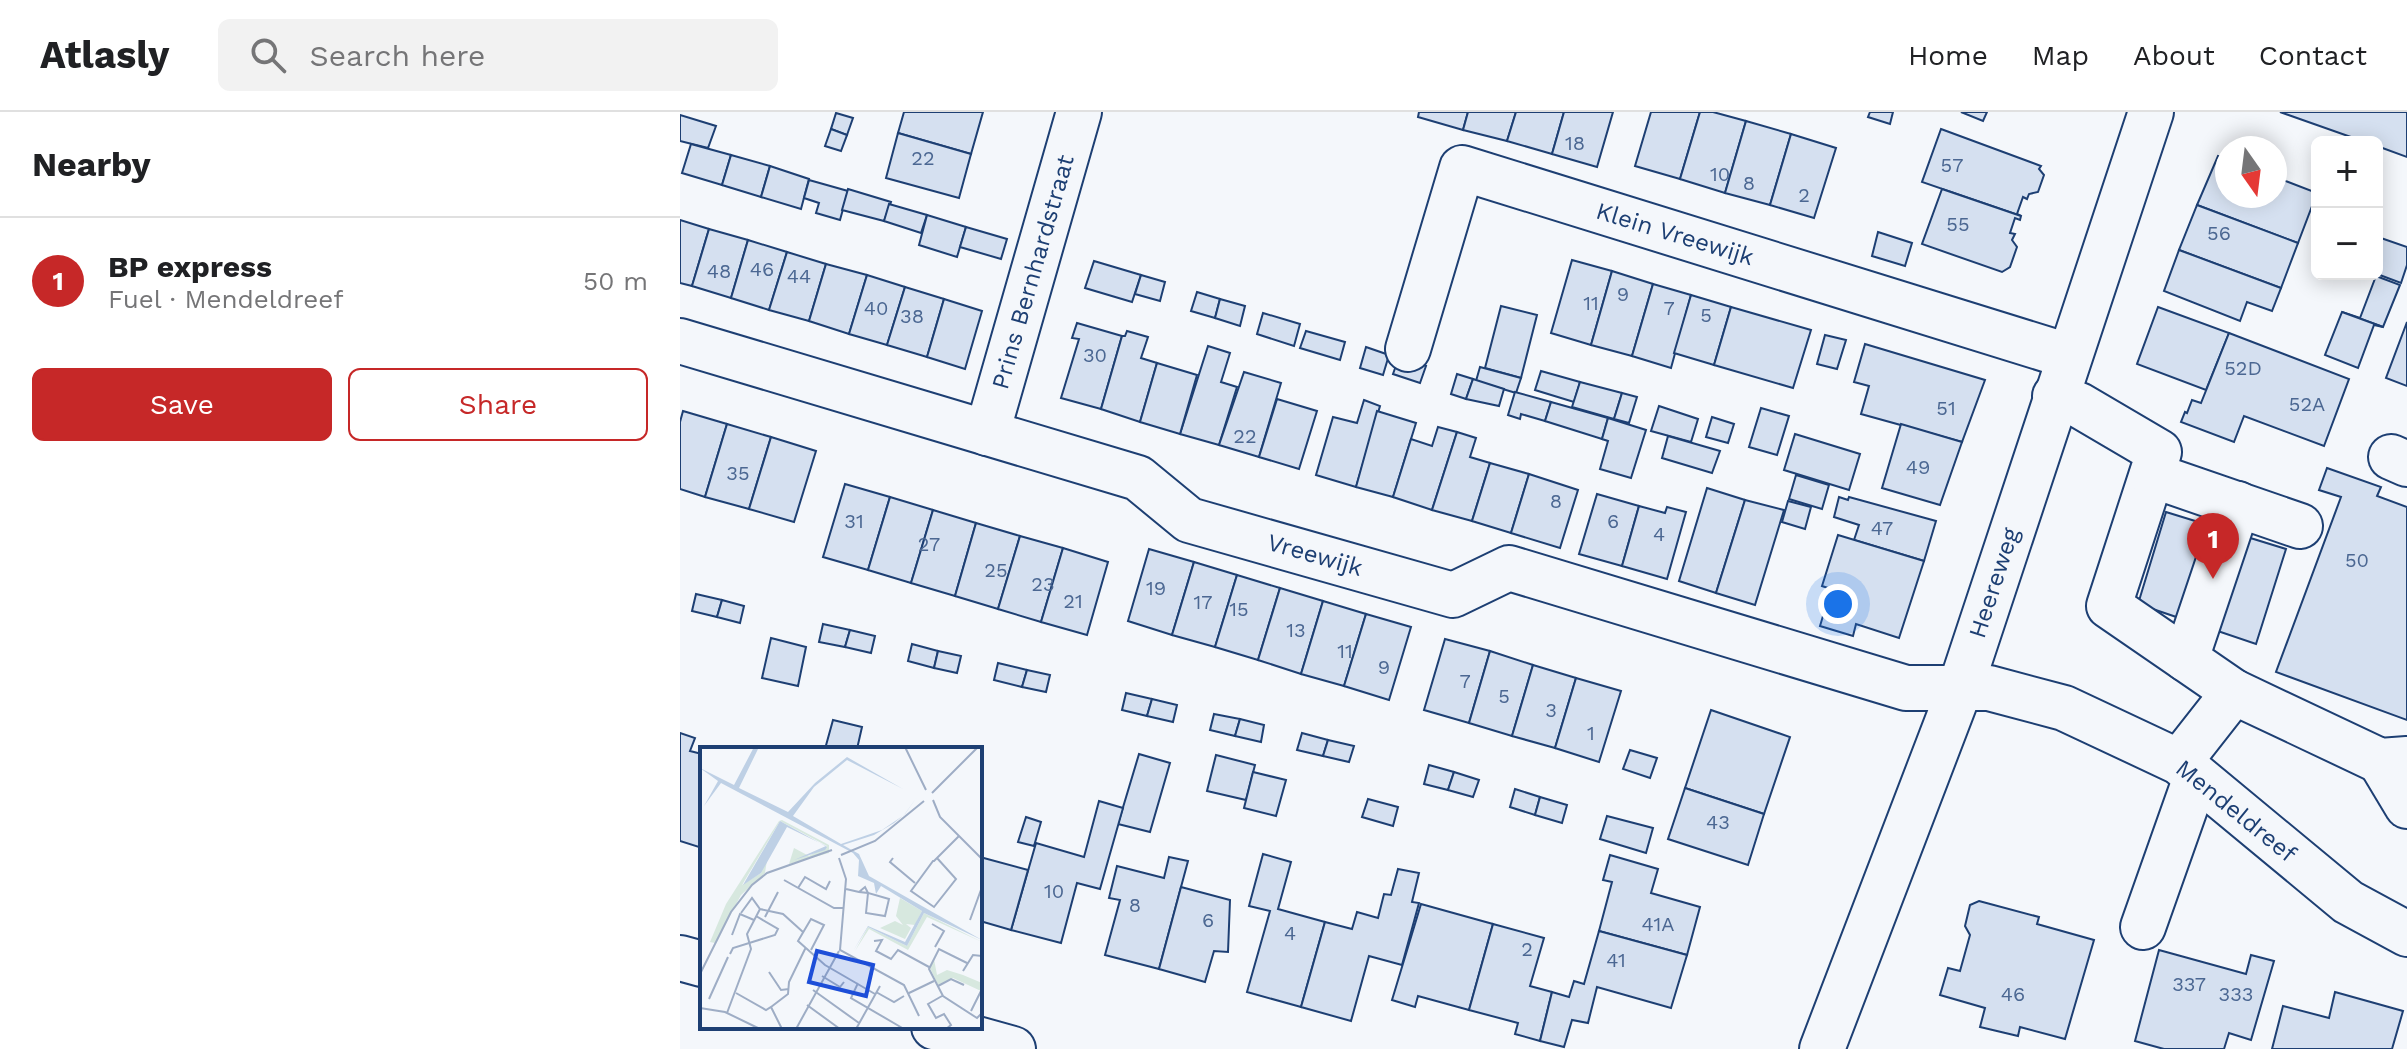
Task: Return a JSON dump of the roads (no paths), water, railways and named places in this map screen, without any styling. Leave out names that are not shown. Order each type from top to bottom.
[{"type":"street","name":"Prins Bernhardstraat","points":[[987,433],[1079,112]]},
{"type":"street","name":"Heereweg","points":[[1822,1049],[1961,686],[2151,112]]},
{"type":"street","name":"Klein Vreewijk","points":[[1408,349],[1462,168],[2062,376]]},
{"type":"street","name":"Vreewijk","points":[[680,341],[1138,478],[1189,520],[1453,595],[1509,568],[1906,688],[1961,686]]},
{"type":"street","points":[[2062,376],[2079,405],[2159,452],[2109,606],[2234,692],[2394,760],[2407,806]]},
{"type":"street","points":[[2152,475],[2300,526]]},
{"type":"street","points":[[2186,659],[2238,504]]},
{"type":"street","name":"Mendeldreef","points":[[1961,686],[1989,688],[2064,708],[2187,770],[2348,902],[2407,934]]},
{"type":"street","points":[[2143,927],[2187,770],[2234,692]]},
{"type":"street","points":[[680,958],[700,963]]},
{"type":"street","points":[[941,1029],[1013,1049]]},
{"type":"place","name":"BP express","points":[[2213,579]]}]
